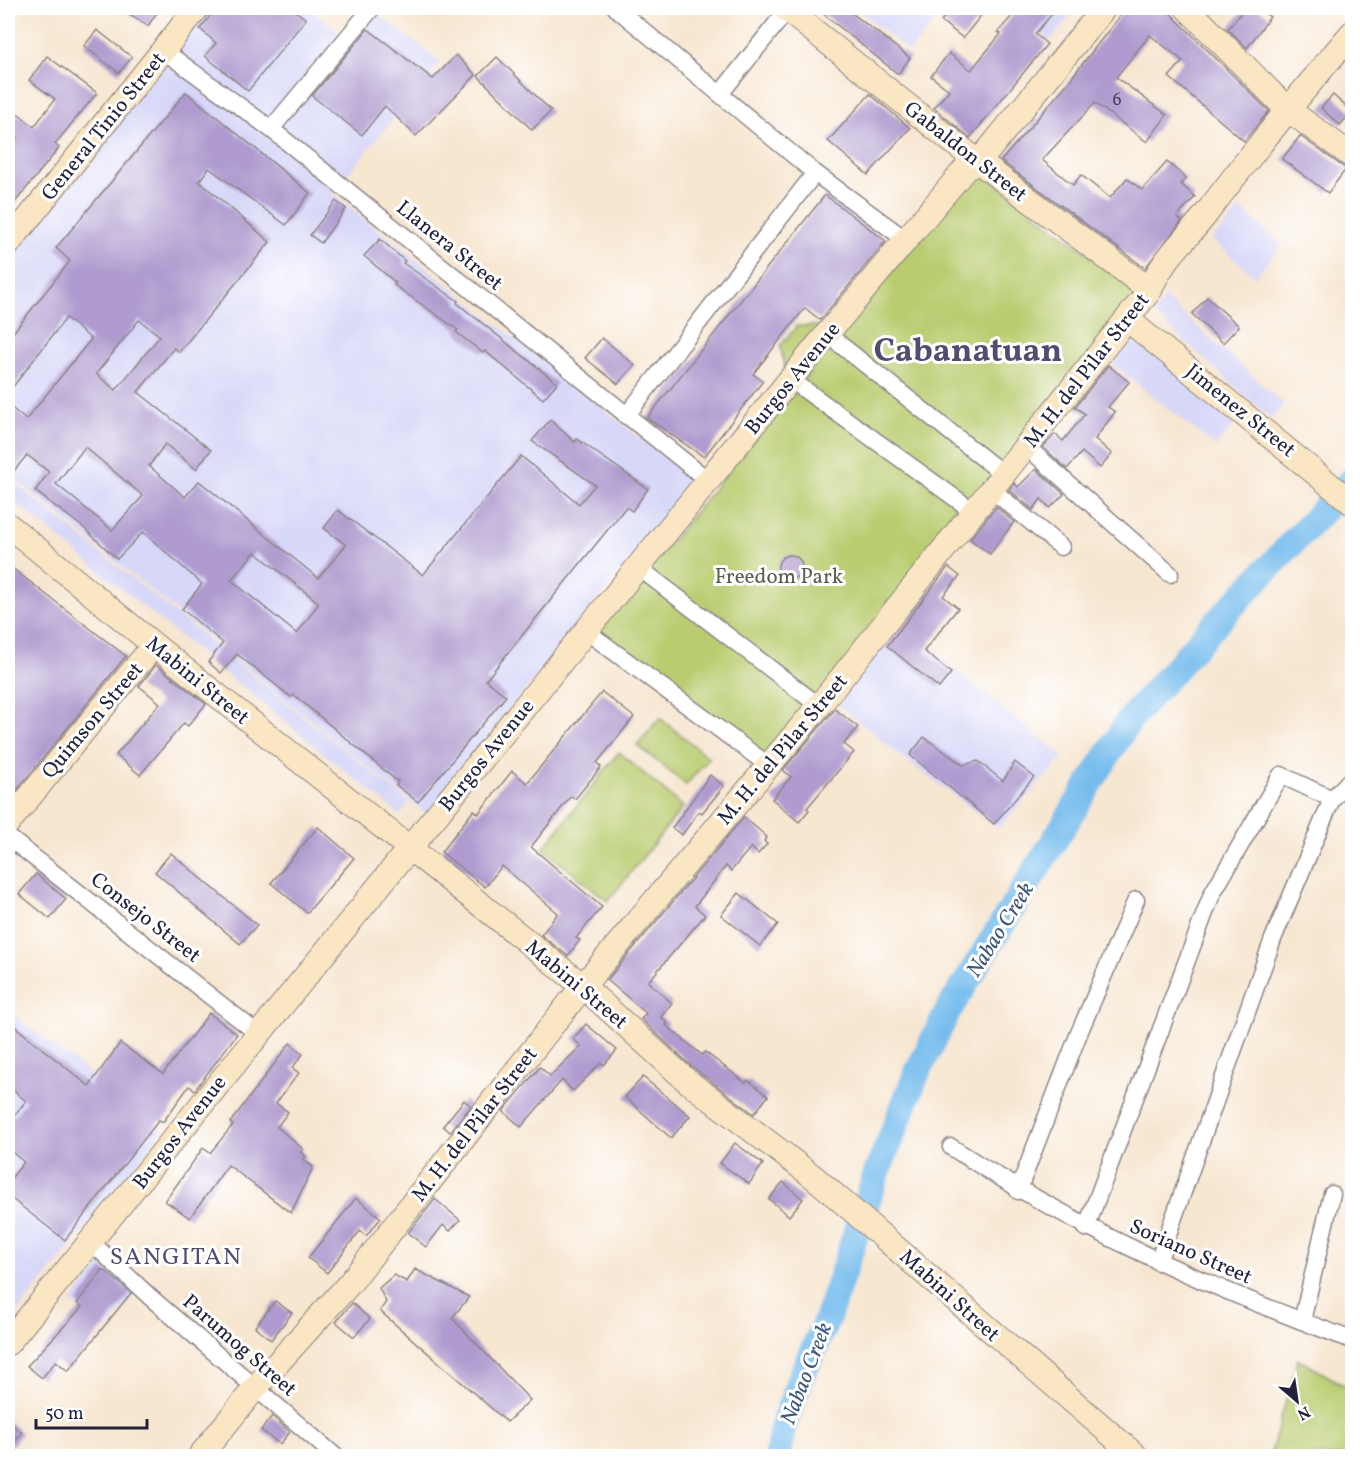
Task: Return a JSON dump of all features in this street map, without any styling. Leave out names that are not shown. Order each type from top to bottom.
[{"type":"main road","name":"General Tinio Street","points":[[8,244],[197,8]]},
{"type":"main road","name":"Gabaldon Street","points":[[787,8],[971,161],[1150,290]]},
{"type":"main road","name":"Burgos Avenue","points":[[971,161],[1085,8]]},
{"type":"main road","name":"Burgos Avenue","points":[[8,1343],[257,1033],[410,849],[790,379],[971,161],[1104,8]]},
{"type":"main road","points":[[1187,8],[1287,109],[1353,156]]},
{"type":"main road","name":"M. H. del Pilar Street","points":[[200,1456],[255,1388],[350,1283],[583,986],[819,706],[1150,290],[1157,272],[1174,249],[1205,215],[1287,109],[1353,33]]},
{"type":"main road","name":"Jimenez Street","points":[[1127,319],[1353,503]]},
{"type":"main road","name":"Mabini Street","points":[[8,525],[154,645],[583,986],[686,1080],[815,1178],[1136,1456]]},
{"type":"main road","name":"Quimson Street","points":[[8,823],[154,645]]},
{"type":"street","points":[[271,129],[372,8]]},
{"type":"street","points":[[616,8],[815,173],[906,240]]},
{"type":"street","points":[[720,94],[787,8]]},
{"type":"street","name":"Llanera Street","points":[[164,51],[271,129],[705,478]]},
{"type":"street","points":[[626,416],[815,173]]},
{"type":"street","points":[[827,334],[997,482],[1061,547]]},
{"type":"street","points":[[790,379],[973,511]]},
{"type":"street","points":[[1026,446],[1170,574]]},
{"type":"street","points":[[638,567],[819,706]]},
{"type":"street","points":[[586,631],[768,765]]},
{"type":"street","points":[[1086,1228],[1212,894],[1281,775],[1332,799]]},
{"type":"street","points":[[1158,1262],[1273,939],[1332,799],[1353,778]]},
{"type":"street","name":"Consejo Street","points":[[8,837],[257,1033]]},
{"type":"street","points":[[1018,1191],[1079,1034],[1136,900]]},
{"type":"street","name":"Soriano Street","points":[[951,1147],[1018,1191],[1086,1228],[1158,1262],[1353,1340]]},
{"type":"street","points":[[1302,1321],[1332,1194]]},
{"type":"street","name":"Parumog Street","points":[[91,1242],[335,1456]]},
{"type":"shaded area","points":[[198,8],[310,8],[347,38],[371,9],[441,62],[332,193],[693,480],[426,814],[17,481],[8,492],[8,244]]},
{"type":"shaded area","points":[[855,8],[946,8],[909,52]]},
{"type":"shaded area","points":[[1006,8],[1076,8],[1050,41]]},
{"type":"shaded area","points":[[1240,208],[1282,245],[1255,277],[1212,240]]},
{"type":"shaded area","points":[[1165,298],[1284,404],[1271,419],[1153,313]]},
{"type":"shaded area","points":[[1132,335],[1238,419],[1216,447],[1110,362]]},
{"type":"shaded area","points":[[17,485],[410,803],[400,815],[8,497]]},
{"type":"shaded area","points":[[899,625],[1064,757],[998,828],[907,761],[835,702]]},
{"type":"shaded area","points":[[10,1013],[164,1130],[8,1324],[8,1017]]},
{"type":"shaded area","points":[[102,1264],[137,1291],[106,1330],[71,1302]]},
{"type":"green space","name":"Freedom Park","points":[[976,168],[1142,295],[767,760],[598,631]]},
{"type":"green space","points":[[797,326],[822,326],[786,371],[780,346]]},
{"type":"green space","points":[[660,718],[709,758],[686,785],[637,745]]},
{"type":"green space","points":[[619,752],[683,807],[608,901],[543,849]]},
{"type":"green space","points":[[1298,1359],[1352,1390],[1352,1456],[1270,1456]]},
{"type":"building","points":[[120,8],[160,8],[148,26]]},
{"type":"building","points":[[216,8],[291,8],[306,19],[248,91],[205,56],[216,43],[200,29]]},
{"type":"building","points":[[816,8],[856,8],[852,13],[910,58],[898,74]]},
{"type":"building","points":[[951,8],[987,8],[963,38],[941,21]]},
{"type":"building","points":[[1019,8],[1057,8],[1035,34],[1047,44],[970,138],[934,108],[949,90],[931,76],[949,53],[971,70],[1001,34],[998,32]]},
{"type":"building","points":[[1126,8],[1165,8],[1269,111],[1244,141],[1169,77],[1183,61],[1150,35],[1116,77],[1167,115],[1147,142],[1095,103],[1042,160],[1073,185],[1081,175],[1110,198],[1127,178],[1142,190],[1167,162],[1186,178],[1181,184],[1195,197],[1177,217],[1182,221],[1145,268],[1001,161],[1066,85]]},
{"type":"building","points":[[1245,8],[1257,8],[1270,17],[1247,48],[1228,29]]},
{"type":"building","points":[[368,29],[433,79],[456,55],[476,75],[416,136],[385,106],[362,135],[312,96]]},
{"type":"building","points":[[97,30],[132,57],[119,73],[84,46]]},
{"type":"building","points":[[47,56],[97,93],[55,144],[59,148],[8,211],[8,149],[17,138],[8,128],[19,114],[34,127],[55,99],[29,80]]},
{"type":"building","points":[[497,57],[551,111],[532,130],[478,76]]},
{"type":"building","points":[[186,92],[310,193],[286,225],[209,168],[199,181],[270,242],[179,352],[174,348],[138,392],[211,450],[196,469],[165,444],[149,466],[185,497],[199,481],[318,578],[346,545],[324,528],[338,510],[423,575],[521,456],[579,504],[595,485],[532,441],[550,420],[575,442],[577,439],[648,489],[632,511],[626,507],[486,680],[506,696],[418,802],[396,785],[398,782],[294,695],[291,697],[237,654],[221,673],[208,662],[223,643],[182,609],[202,584],[143,532],[117,559],[84,528],[35,491],[49,472],[27,455],[8,478],[8,405],[26,420],[91,339],[66,318],[8,393],[8,339],[70,261],[56,248]],"holes":[[[139,320],[160,336],[116,390],[96,374]],[[85,447],[143,496],[112,530],[56,484]],[[255,552],[319,603],[297,634],[231,580]]]},
{"type":"building","points":[[870,94],[910,128],[868,175],[828,141]]},
{"type":"building","points":[[1333,95],[1352,112],[1340,125],[1321,108]]},
{"type":"building","points":[[1300,136],[1346,169],[1328,193],[1282,159]]},
{"type":"building","points":[[825,195],[886,241],[820,320],[805,308],[753,374],[763,381],[704,457],[647,418]]},
{"type":"building","points":[[336,201],[346,209],[321,243],[310,235]]},
{"type":"building","points":[[380,239],[405,261],[403,263],[458,301],[457,303],[557,383],[543,399],[485,351],[483,353],[456,332],[458,330],[394,285],[396,283],[364,256]]},
{"type":"building","points":[[1207,297],[1239,326],[1223,343],[1192,314]]},
{"type":"building","points":[[602,338],[635,365],[618,384],[585,358]]},
{"type":"building","points":[[1108,365],[1129,382],[1108,407],[1115,412],[1095,439],[1112,454],[1100,468],[1082,452],[1067,469],[1043,447],[1055,434],[1063,441],[1085,414],[1075,407]]},
{"type":"building","points":[[1036,469],[1064,494],[1050,508],[1041,499],[1033,510],[1009,490],[1014,483],[1018,487]]},
{"type":"building","points":[[996,507],[1014,522],[990,554],[970,539]]},
{"type":"building","points":[[790,555],[798,559],[802,567],[798,575],[790,579],[782,575],[778,567],[782,559]]},
{"type":"building","points":[[8,565],[126,656],[8,801]]},
{"type":"building","points":[[948,567],[960,576],[943,596],[958,608],[924,651],[951,673],[939,688],[887,646]]},
{"type":"building","points":[[156,665],[206,704],[188,726],[184,723],[140,775],[116,755],[160,703],[139,686]]},
{"type":"building","points":[[602,692],[634,717],[597,763],[601,767],[575,799],[571,796],[531,847],[602,907],[576,938],[580,940],[568,956],[541,935],[558,913],[502,866],[485,887],[441,852],[474,810],[478,814],[512,771],[527,783]]},
{"type":"building","points":[[835,709],[858,727],[844,744],[854,752],[807,808],[809,810],[799,822],[772,799],[791,777],[783,770]]},
{"type":"building","points":[[924,737],[963,765],[978,761],[1003,781],[1015,762],[1034,777],[994,824],[910,755]]},
{"type":"building","points":[[710,775],[724,786],[702,813],[699,811],[682,835],[672,828]]},
{"type":"building","points":[[744,817],[767,837],[764,841],[767,844],[758,854],[751,847],[731,871],[726,866],[695,906],[705,915],[648,982],[672,1003],[661,1017],[668,1023],[666,1025],[702,1055],[705,1052],[746,1083],[748,1080],[768,1096],[754,1114],[690,1065],[641,1019],[646,1013],[607,980]]},
{"type":"building","points":[[318,827],[354,858],[307,913],[271,883]]},
{"type":"building","points":[[171,853],[257,925],[240,944],[155,872]]},
{"type":"building","points":[[36,874],[66,899],[50,919],[19,894]]},
{"type":"building","points":[[739,893],[778,924],[760,946],[721,915]]},
{"type":"building","points":[[209,1013],[237,1034],[195,1090],[189,1086],[163,1122],[159,1120],[65,1240],[8,1196],[8,1182],[24,1162],[8,1149],[8,1123],[26,1101],[8,1086],[8,1021],[89,1086],[120,1043],[163,1074]]},
{"type":"building","points":[[586,1024],[617,1050],[604,1065],[601,1063],[573,1091],[562,1080],[521,1127],[503,1111],[540,1067],[550,1076],[581,1046],[573,1039]]},
{"type":"building","points":[[290,1043],[303,1054],[292,1068],[299,1073],[276,1103],[288,1112],[277,1127],[303,1149],[301,1152],[306,1156],[303,1159],[313,1167],[291,1213],[228,1165],[190,1218],[165,1201],[203,1148],[210,1153],[233,1125],[230,1123]]},
{"type":"building","points":[[643,1077],[690,1116],[671,1138],[625,1097]]},
{"type":"building","points":[[464,1100],[471,1106],[450,1132],[443,1126]]},
{"type":"building","points":[[735,1143],[763,1164],[749,1184],[720,1163]]},
{"type":"building","points":[[783,1182],[803,1199],[789,1216],[769,1199]]},
{"type":"building","points":[[356,1198],[381,1218],[366,1236],[360,1231],[327,1273],[308,1258]]},
{"type":"building","points":[[435,1199],[460,1220],[450,1231],[443,1225],[426,1247],[408,1233]]},
{"type":"building","points":[[103,1269],[131,1293],[68,1371],[56,1361],[42,1378],[27,1366],[82,1307],[77,1303]]},
{"type":"building","points":[[415,1269],[469,1297],[452,1318],[530,1400],[507,1422],[380,1311],[386,1302],[379,1288],[394,1275],[407,1282]]},
{"type":"building","points":[[275,1301],[292,1313],[271,1340],[255,1327]]},
{"type":"building","points":[[352,1303],[370,1319],[354,1337],[336,1322]]},
{"type":"building","points":[[272,1416],[290,1432],[280,1444],[261,1430]]},
{"type":"building","points":[[8,1421],[22,1433],[8,1450]]},
{"type":"waterway","name":"Nabao Creek","points":[[778,1456],[782,1430],[800,1379],[827,1319],[876,1175],[916,1075],[948,1011],[1130,719],[1215,624],[1352,480]]},
{"type":"district","name":"Cabanatuan","points":[[968,349]]},
{"type":"district","name":"SANGITAN","points":[[176,1256]]}]
